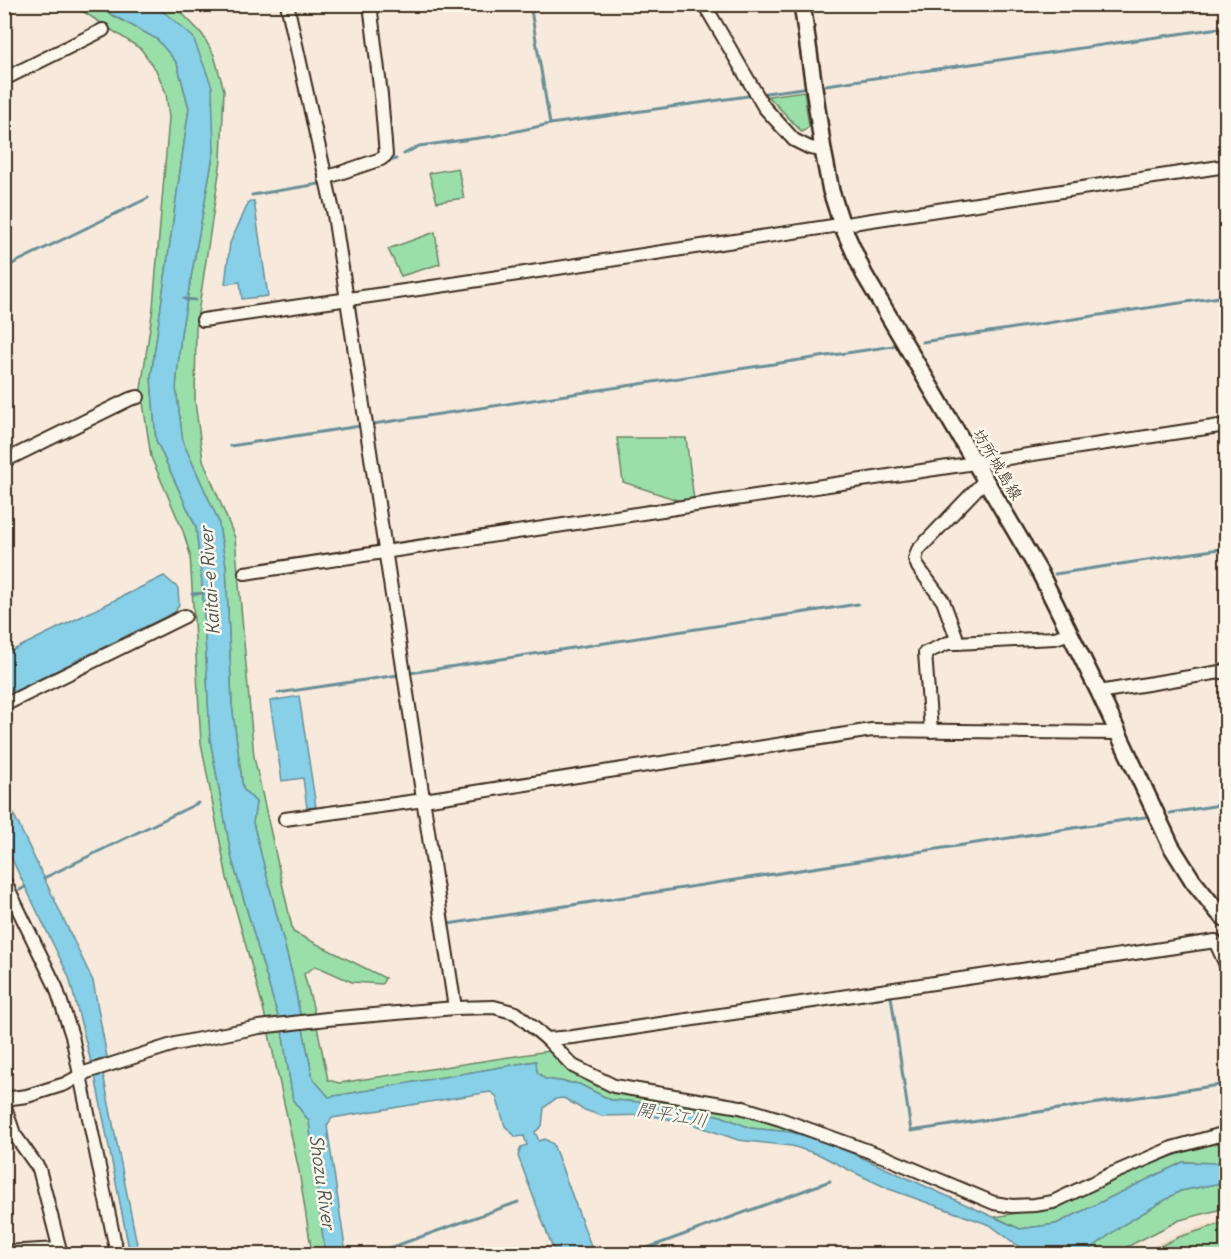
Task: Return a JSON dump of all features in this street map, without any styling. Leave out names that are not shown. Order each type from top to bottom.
[{"type":"main road","name":"坊所城島線","points":[[802,4],[831,191],[842,225],[864,274],[1040,573],[1171,846],[1193,881],[1227,920]]},
{"type":"street","points":[[287,4],[334,215],[455,1008]]},
{"type":"street","points":[[325,178],[381,159],[386,155],[370,4]]},
{"type":"street","points":[[704,4],[764,107],[794,140],[810,148],[823,150]]},
{"type":"street","points":[[4,79],[103,30]]},
{"type":"street","points":[[203,320],[1227,166]]},
{"type":"street","points":[[4,461],[138,397]]},
{"type":"street","points":[[245,573],[1227,425]]},
{"type":"street","points":[[956,643],[956,636],[943,601],[918,567],[915,559],[918,550],[986,479]]},
{"type":"street","points":[[4,705],[185,616]]},
{"type":"street","points":[[931,730],[925,653],[948,644],[1055,638],[1070,633]]},
{"type":"street","points":[[1099,692],[1227,671]]},
{"type":"street","points":[[285,819],[423,800],[872,730],[1118,733]]},
{"type":"street","points":[[4,880],[56,987],[72,1036],[117,1254]]},
{"type":"street","points":[[547,1039],[1215,941],[1227,965]]},
{"type":"street","points":[[4,1099],[36,1093],[65,1084],[87,1072],[176,1044],[259,1027],[455,1008],[494,1007],[516,1013],[547,1039],[573,1066],[614,1086],[740,1107],[780,1119],[885,1157],[994,1203],[1035,1206],[1053,1202],[1108,1175],[1172,1148],[1227,1132]]},
{"type":"street","points":[[4,1104],[14,1134],[39,1169],[60,1252],[4,1252]]},
{"type":"shaded area","points":[[1226,1219],[1226,1254],[1136,1254],[1179,1233]]},
{"type":"green space","points":[[73,5],[94,5],[157,39],[177,63],[189,108],[151,377],[156,440],[196,527],[203,593],[210,739],[232,859],[282,1030],[293,1100],[309,1121],[325,1254],[312,1254],[299,1171],[263,1007],[227,878],[201,743],[190,554],[183,531],[151,457],[141,389],[153,307],[169,118],[166,93],[156,70],[141,49]]},
{"type":"green space","points":[[150,5],[169,5],[182,13],[202,34],[214,55],[224,90],[221,160],[196,327],[195,402],[203,460],[235,538],[254,757],[293,932],[385,978],[382,984],[352,982],[316,966],[304,974],[328,1080],[339,1083],[548,1051],[571,1069],[618,1092],[737,1110],[825,1141],[790,1132],[750,1128],[721,1116],[655,1103],[611,1100],[579,1084],[545,1079],[537,1072],[535,1061],[329,1097],[313,1079],[292,974],[253,823],[256,802],[243,789],[232,705],[226,566],[218,520],[183,442],[176,388],[181,333],[214,150],[165,13]]},
{"type":"green space","points":[[804,91],[809,127],[802,132],[768,96]]},
{"type":"green space","points":[[458,168],[464,198],[437,202],[429,173]]},
{"type":"green space","points":[[435,232],[440,264],[401,276],[388,249]]},
{"type":"green space","points":[[617,438],[686,438],[694,500],[683,502],[623,482]]},
{"type":"green space","points":[[1226,1138],[1226,1160],[1216,1163],[1183,1162],[1056,1224],[1020,1229],[995,1217],[1050,1207],[1112,1179],[1203,1144]]},
{"type":"green space","points":[[1226,1182],[1226,1208],[1180,1220],[1113,1254],[1084,1254],[1121,1226],[1180,1191]]},
{"type":"green space","points":[[1226,1222],[1226,1254],[1144,1254],[1179,1237]]},
{"type":"water","points":[[94,5],[150,5],[165,13],[193,37],[212,87],[214,150],[181,333],[176,388],[183,442],[218,520],[226,566],[232,705],[243,789],[256,802],[253,823],[292,974],[313,1079],[329,1097],[536,1061],[537,1072],[545,1079],[579,1084],[611,1100],[655,1103],[721,1116],[750,1128],[790,1132],[825,1141],[1020,1229],[1056,1224],[1183,1162],[1216,1163],[1226,1160],[1226,1182],[1180,1191],[1121,1226],[1084,1254],[1029,1254],[990,1225],[889,1189],[820,1155],[792,1146],[738,1140],[689,1123],[647,1115],[602,1116],[582,1109],[564,1098],[555,1099],[544,1108],[542,1126],[535,1132],[539,1141],[545,1139],[553,1144],[594,1254],[555,1254],[518,1156],[521,1147],[527,1145],[524,1136],[516,1137],[505,1126],[496,1096],[490,1092],[332,1118],[327,1126],[346,1254],[325,1254],[309,1121],[293,1100],[282,1030],[232,859],[210,739],[203,593],[196,527],[156,440],[151,377],[189,108],[177,63],[157,39]]},
{"type":"water","points":[[254,201],[268,296],[242,299],[240,282],[225,284],[230,243],[249,202]]},
{"type":"water","points":[[164,576],[178,588],[179,604],[175,612],[5,696],[5,654]]},
{"type":"water","points":[[299,696],[316,807],[307,808],[303,778],[282,781],[270,701]]},
{"type":"water","points":[[5,796],[93,981],[107,1057],[91,1062],[69,977],[5,845]]},
{"type":"water","points":[[103,1074],[139,1254],[130,1254],[95,1076]]},
{"type":"waterway","points":[[530,4],[550,124]]},
{"type":"waterway","points":[[826,85],[1226,27]]},
{"type":"waterway","points":[[766,93],[803,88]]},
{"type":"waterway","points":[[404,154],[419,146],[494,136],[550,124],[748,96]]},
{"type":"waterway","points":[[383,163],[396,159]]},
{"type":"waterway","points":[[252,195],[319,184]]},
{"type":"waterway","points":[[4,268],[148,198]]},
{"type":"waterway","points":[[922,342],[1226,296]]},
{"type":"waterway","points":[[184,299],[195,300]]},
{"type":"waterway","points":[[373,424],[893,346]]},
{"type":"waterway","points":[[230,446],[360,426]]},
{"type":"waterway","points":[[1055,574],[1226,548]]},
{"type":"waterway","name":"Kaitai-e River","points":[[192,594],[205,593]]},
{"type":"waterway","points":[[410,673],[858,604]]},
{"type":"waterway","points":[[278,693],[398,675]]},
{"type":"waterway","points":[[44,878],[198,803]]},
{"type":"waterway","points":[[1170,813],[1226,804]]},
{"type":"waterway","points":[[448,924],[1145,817]]},
{"type":"waterway","points":[[20,890],[25,887]]},
{"type":"waterway","points":[[640,1033],[891,996],[911,1131],[1226,1084]]},
{"type":"waterway","points":[[631,1254],[830,1181]]},
{"type":"waterway","points":[[373,1254],[518,1202]]},
{"type":"water label","name":"開平江川","points":[[672,1115]]},
{"type":"water label","name":"Shozu River","points":[[322,1182]]}]
